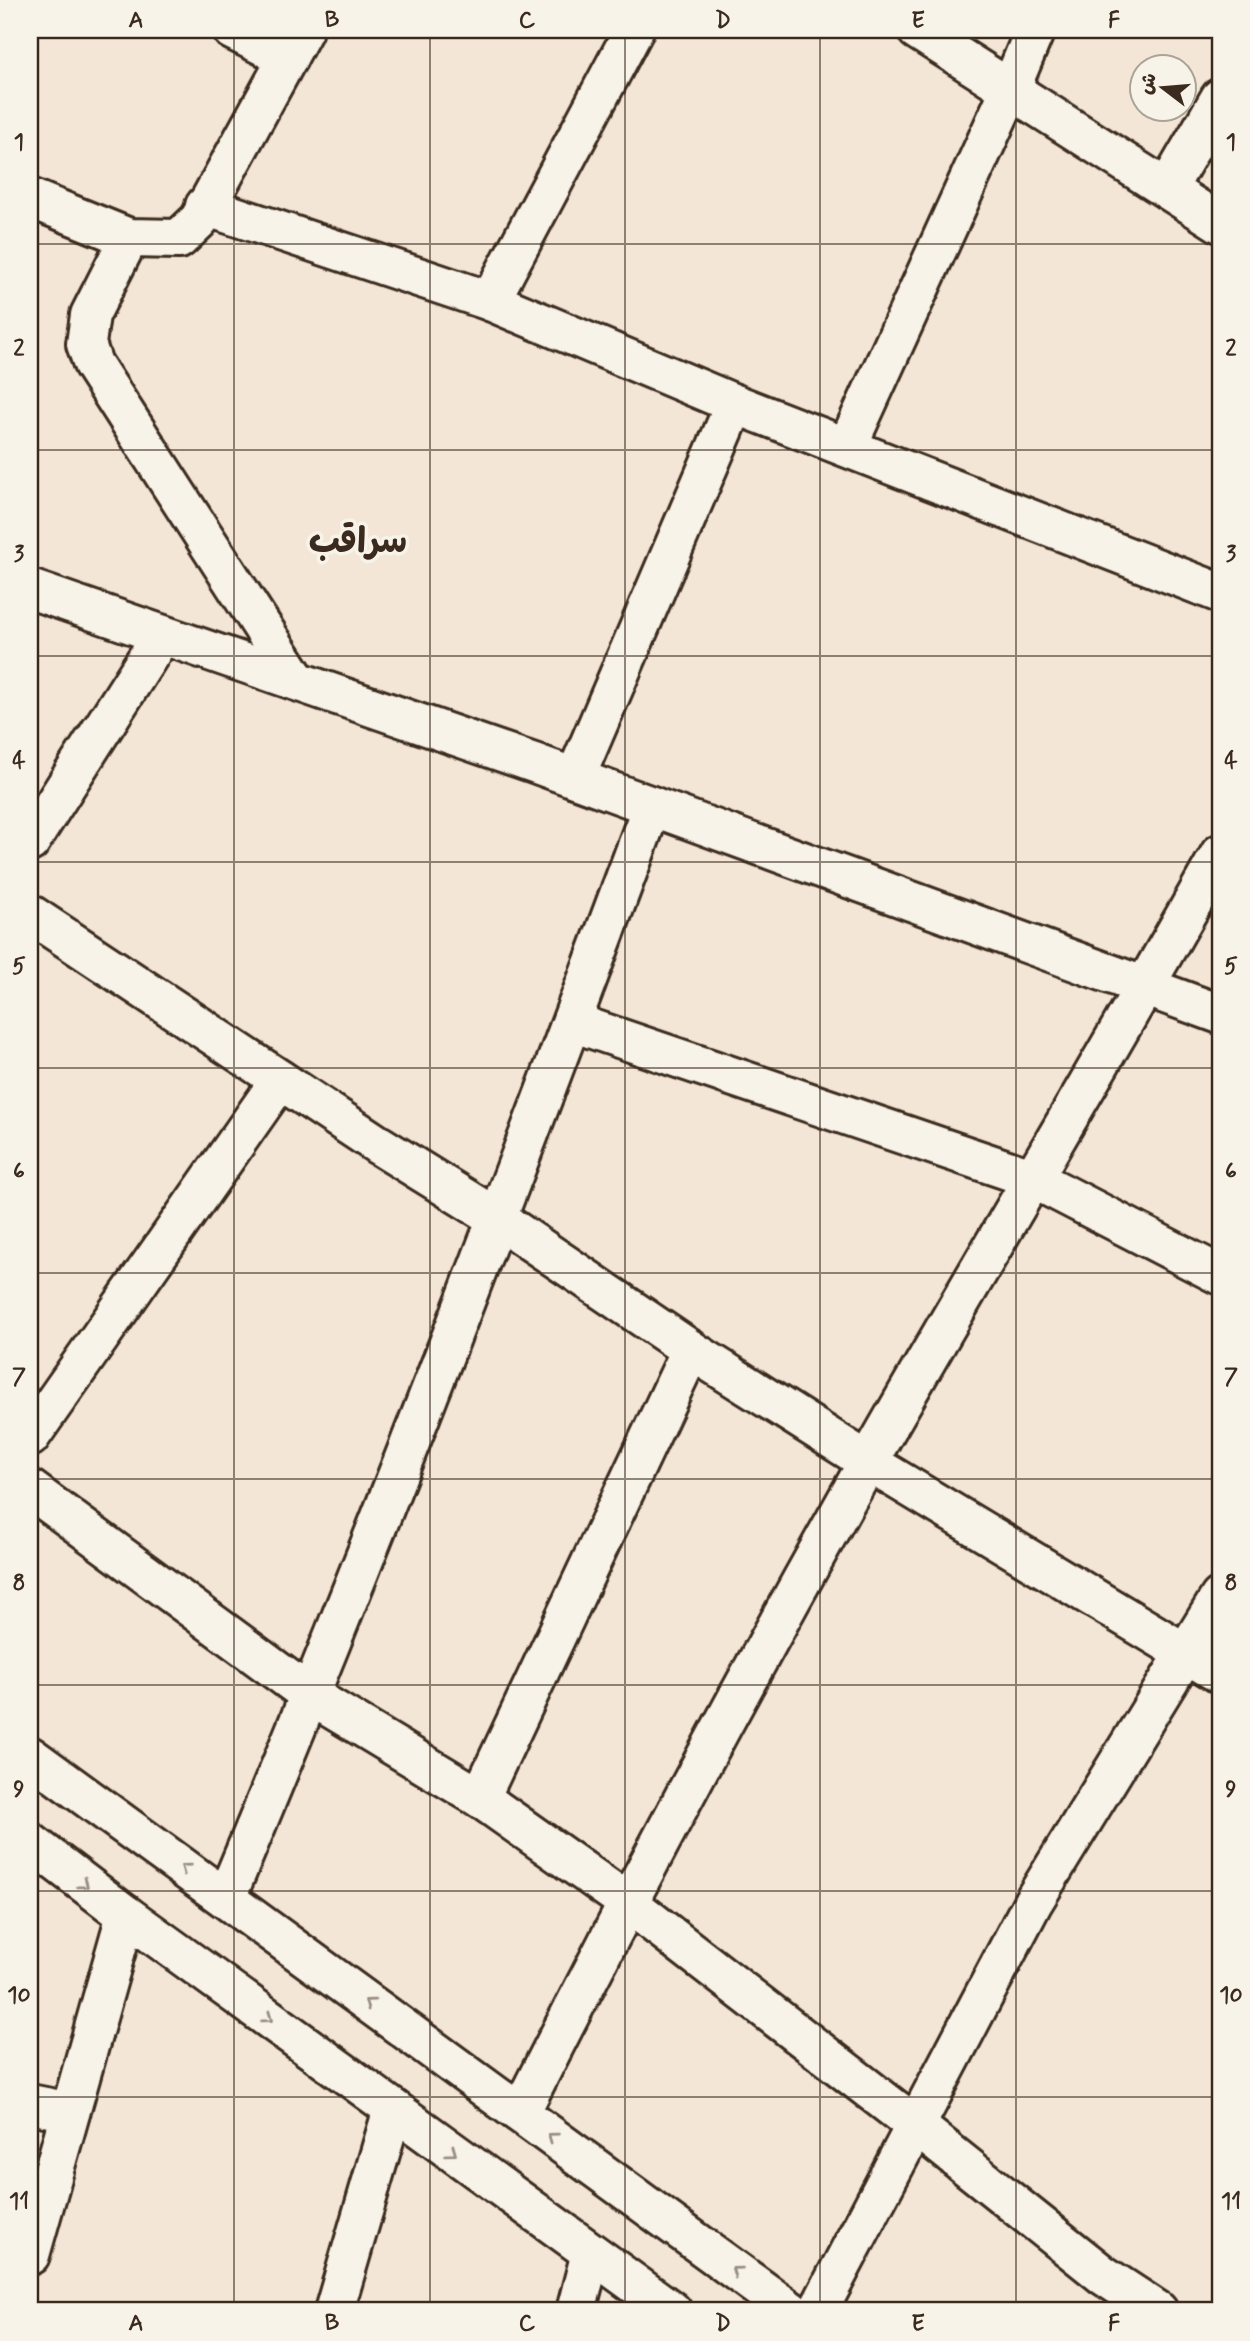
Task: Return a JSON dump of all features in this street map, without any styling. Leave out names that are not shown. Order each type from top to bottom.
[{"type":"street","points":[[30,198],[129,238],[179,239],[199,220],[295,44],[232,30]]},
{"type":"street","points":[[490,301],[634,30]]},
{"type":"street","points":[[917,30],[1220,223]]},
{"type":"street","points":[[847,447],[1035,30]]},
{"type":"street","points":[[1167,189],[1220,98]]},
{"type":"street","points":[[205,206],[490,301],[735,404],[1220,593]]},
{"type":"street","points":[[129,238],[90,315],[86,344],[93,364],[297,681]]},
{"type":"street","points":[[575,778],[735,404]]},
{"type":"street","points":[[30,589],[575,778],[1220,1014]]},
{"type":"street","points":[[30,842],[162,635]]},
{"type":"street","points":[[226,1898],[311,1696],[498,1219],[652,806]]},
{"type":"street","points":[[520,2113],[627,1902],[868,1462],[1146,987],[1220,853]]},
{"type":"street","points":[[30,914],[377,1144],[498,1219],[691,1350],[868,1462],[1220,1674]]},
{"type":"street","points":[[572,1022],[1034,1179],[1220,1275]]},
{"type":"street","points":[[30,1437],[280,1080]]},
{"type":"street","points":[[480,1798],[691,1350]]},
{"type":"street","points":[[30,1489],[311,1696],[480,1798],[627,1902],[915,2125],[1103,2275],[1158,2311]]},
{"type":"street","points":[[818,2311],[1033,1902],[1220,1597]]},
{"type":"street","points":[[30,1756],[791,2311]]},
{"type":"street","points":[[30,1842],[126,1915],[672,2311]]},
{"type":"street","points":[[30,2255],[126,1915]]},
{"type":"street","points":[[30,2104],[70,2112]]},
{"type":"street","points":[[334,2311],[393,2109]]},
{"type":"street","points":[[576,2311],[591,2253]]},
{"type":"district","name":"سراقب","points":[[358,542]]}]
